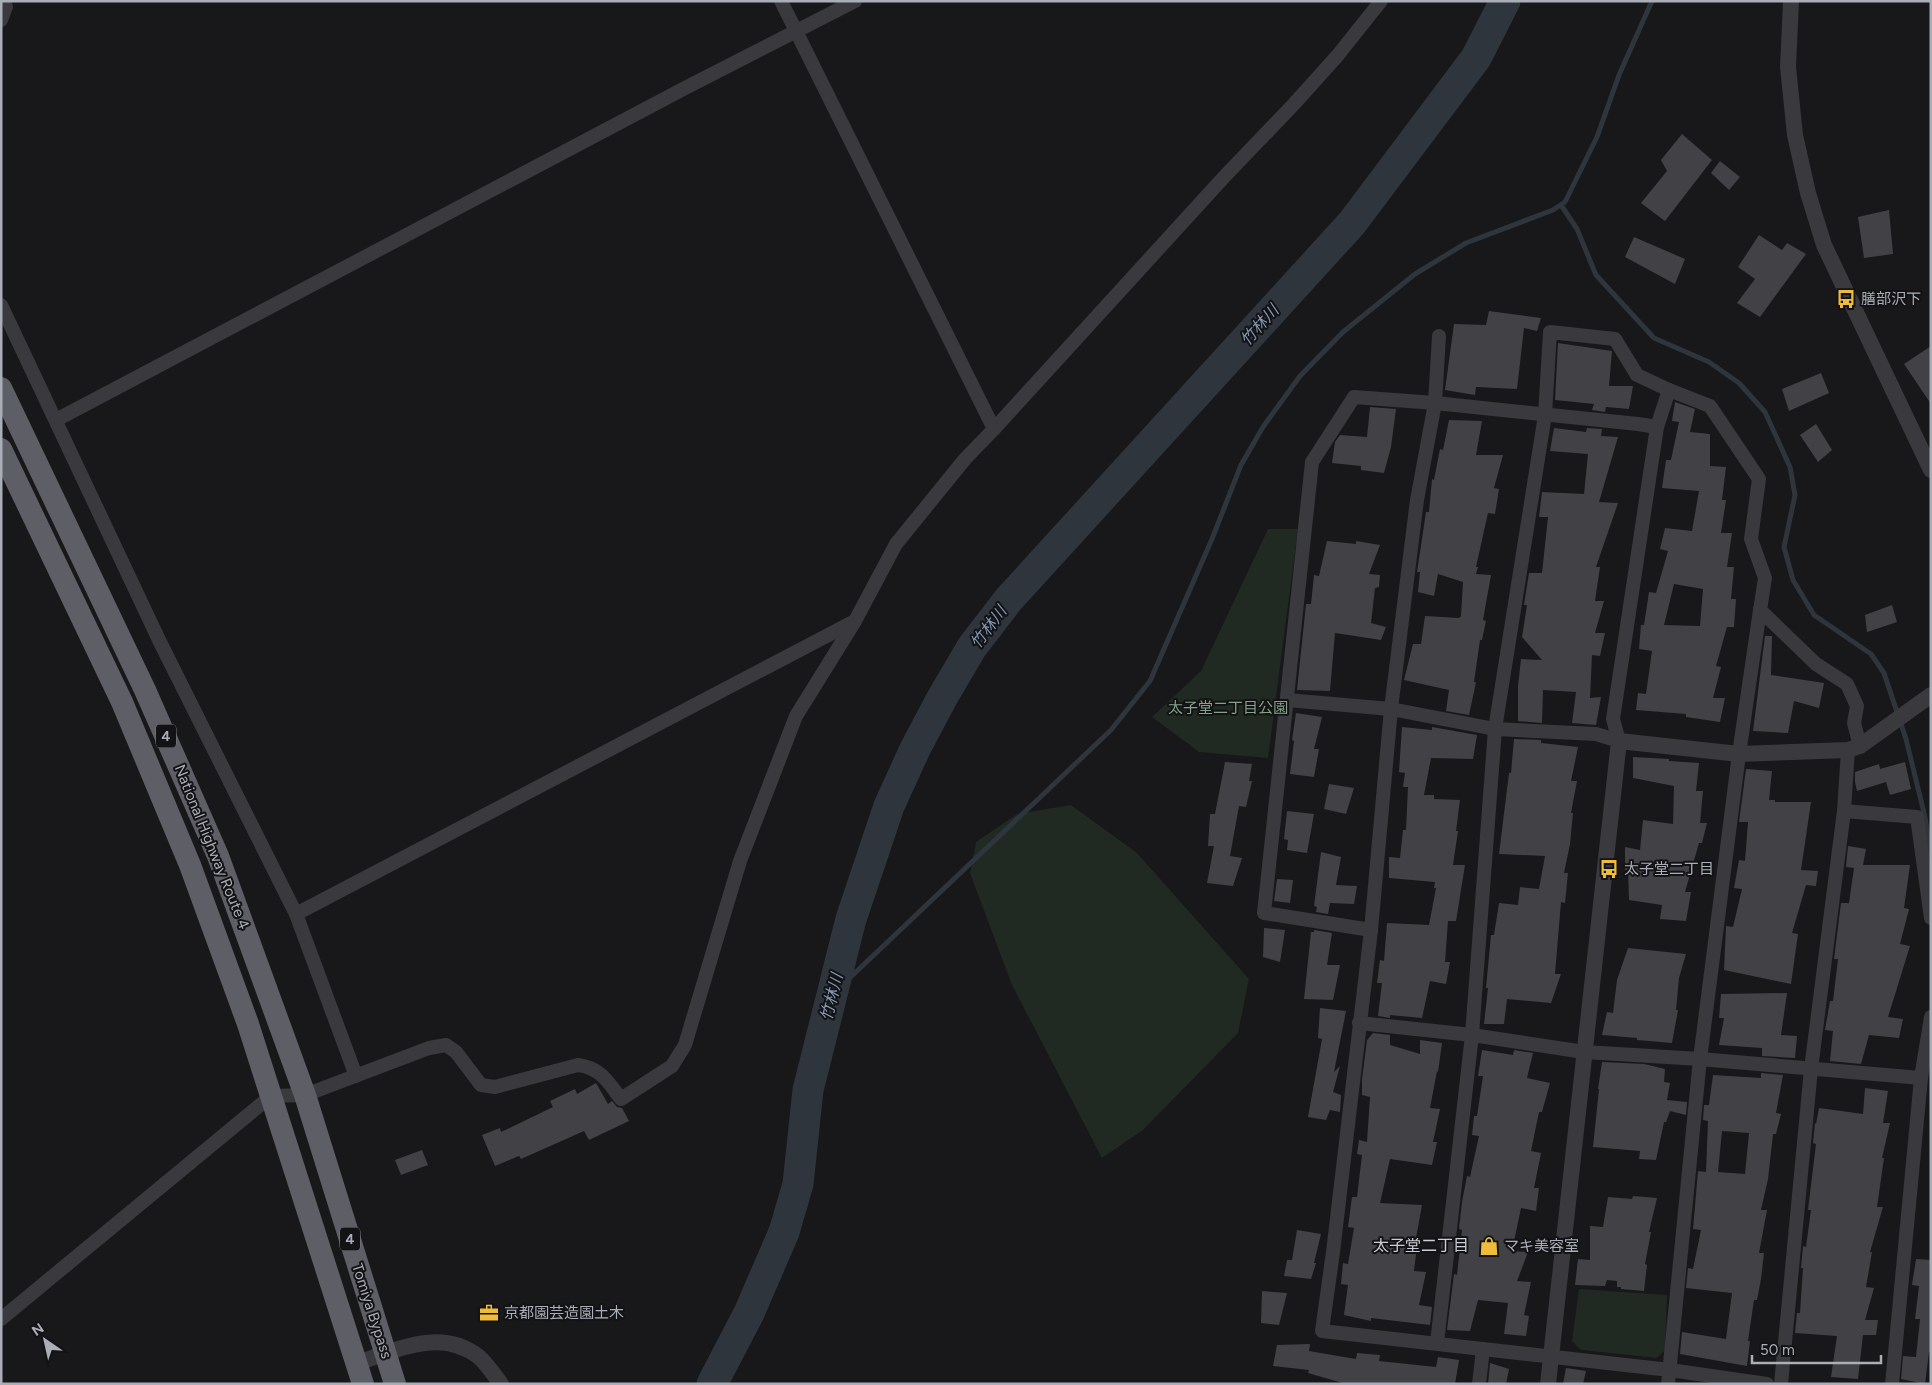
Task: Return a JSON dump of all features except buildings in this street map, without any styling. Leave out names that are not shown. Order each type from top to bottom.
[{"type":"highway","name":"National Highway Route 4","points":[[1,388],[180,767],[218,856],[305,1095]]},
{"type":"highway","name":"National Highway Route 4","points":[[1,449],[122,702],[179,839],[248,1024],[271,1096]]},
{"type":"highway","name":"Tomiya Bypass","points":[[305,1095],[395,1384]]},
{"type":"highway","name":"Tomiya Bypass","points":[[271,1096],[360,1373]]},
{"type":"street","points":[[1,20],[6,7],[4,1]]},
{"type":"street","points":[[781,1],[994,429]]},
{"type":"street","points":[[56,420],[855,1]]},
{"type":"street","points":[[1,1318],[271,1096],[305,1095],[429,1048],[446,1045],[456,1052],[481,1085],[495,1087],[578,1065],[590,1066],[597,1070],[622,1099],[672,1066],[685,1045],[740,862],[796,716],[855,621],[896,544],[965,458],[994,429],[1218,184],[1294,104],[1381,1]]},
{"type":"street","points":[[1790,1],[1788,67],[1795,135],[1808,193],[1824,245],[1931,470]]},
{"type":"street","points":[[1,305],[159,640],[296,914],[356,1076]]},
{"type":"street","points":[[1437,1343],[1472,1035],[1495,729],[1545,416],[1550,332],[1615,339],[1637,375],[1710,406],[1759,479],[1751,539],[1765,578],[1739,754],[1700,1058],[1669,1377]]},
{"type":"street","points":[[1439,336],[1435,403],[1417,500],[1391,709],[1371,930],[1358,1023],[1333,1252],[1322,1331],[1550,1356],[1669,1377],[1767,1384]]},
{"type":"street","points":[[1548,1384],[1619,741],[1613,719],[1657,427],[1669,390]]},
{"type":"street","points":[[1371,930],[1264,913],[1312,462],[1354,397],[1435,403],[1657,427]]},
{"type":"street","points":[[1760,610],[1816,664],[1847,684],[1857,706],[1854,723],[1854,748],[1811,1069],[1781,1384]]},
{"type":"street","points":[[296,914],[855,621]]},
{"type":"street","points":[[1287,700],[1391,709],[1495,729],[1596,734],[1619,741],[1739,754],[1854,748],[1931,695]]},
{"type":"street","points":[[1844,812],[1916,818],[1931,918]]},
{"type":"street","points":[[1892,1384],[1921,1078],[1931,1017]]},
{"type":"street","points":[[1358,1023],[1472,1035],[1584,1052],[1700,1058],[1921,1078]]},
{"type":"street","points":[[360,1373],[386,1354],[437,1341],[467,1349],[480,1358],[501,1384]]},
{"type":"street","points":[[1479,1384],[1483,1349]]},
{"type":"green space","name":"太子堂二丁目公園","points":[[1268,529],[1298,529],[1268,758],[1199,752],[1152,717],[1201,671]]},
{"type":"green space","points":[[1071,805],[1137,853],[1249,979],[1238,1033],[1143,1130],[1102,1158],[1012,985],[970,873],[976,842],[1017,814]]},
{"type":"green space","points":[[1579,1289],[1667,1295],[1665,1350],[1657,1358],[1581,1350],[1572,1341]]},
{"type":"waterway","name":"竹林川","points":[[712,1384],[749,1313],[784,1232],[798,1184],[808,1090],[851,919],[889,806],[915,749],[942,698],[972,647],[1009,599],[1352,223],[1476,58],[1505,1]]},
{"type":"waterway","points":[[832,992],[838,989],[1111,730],[1150,681],[1212,539],[1241,465],[1263,427],[1300,376],[1343,332],[1415,274],[1466,243],[1553,210],[1565,202],[1597,137],[1619,75],[1652,1]]},
{"type":"waterway","points":[[1561,205],[1577,229],[1596,275],[1654,338],[1709,362],[1739,383],[1765,412],[1790,467],[1795,495],[1784,547],[1793,580],[1814,615],[1871,654],[1884,673],[1906,739],[1925,817],[1931,854]]},
{"type":"place","name":"膳部沢下","points":[[1846,299]]},
{"type":"place","name":"太子堂二丁目","points":[[1609,869]]},
{"type":"place","name":"マキ美容室","points":[[1489,1246]]},
{"type":"place","name":"京都園芸造園土木","points":[[489,1313]]},
{"type":"district","name":"太子堂二丁目","points":[[1421,1245]]}]
